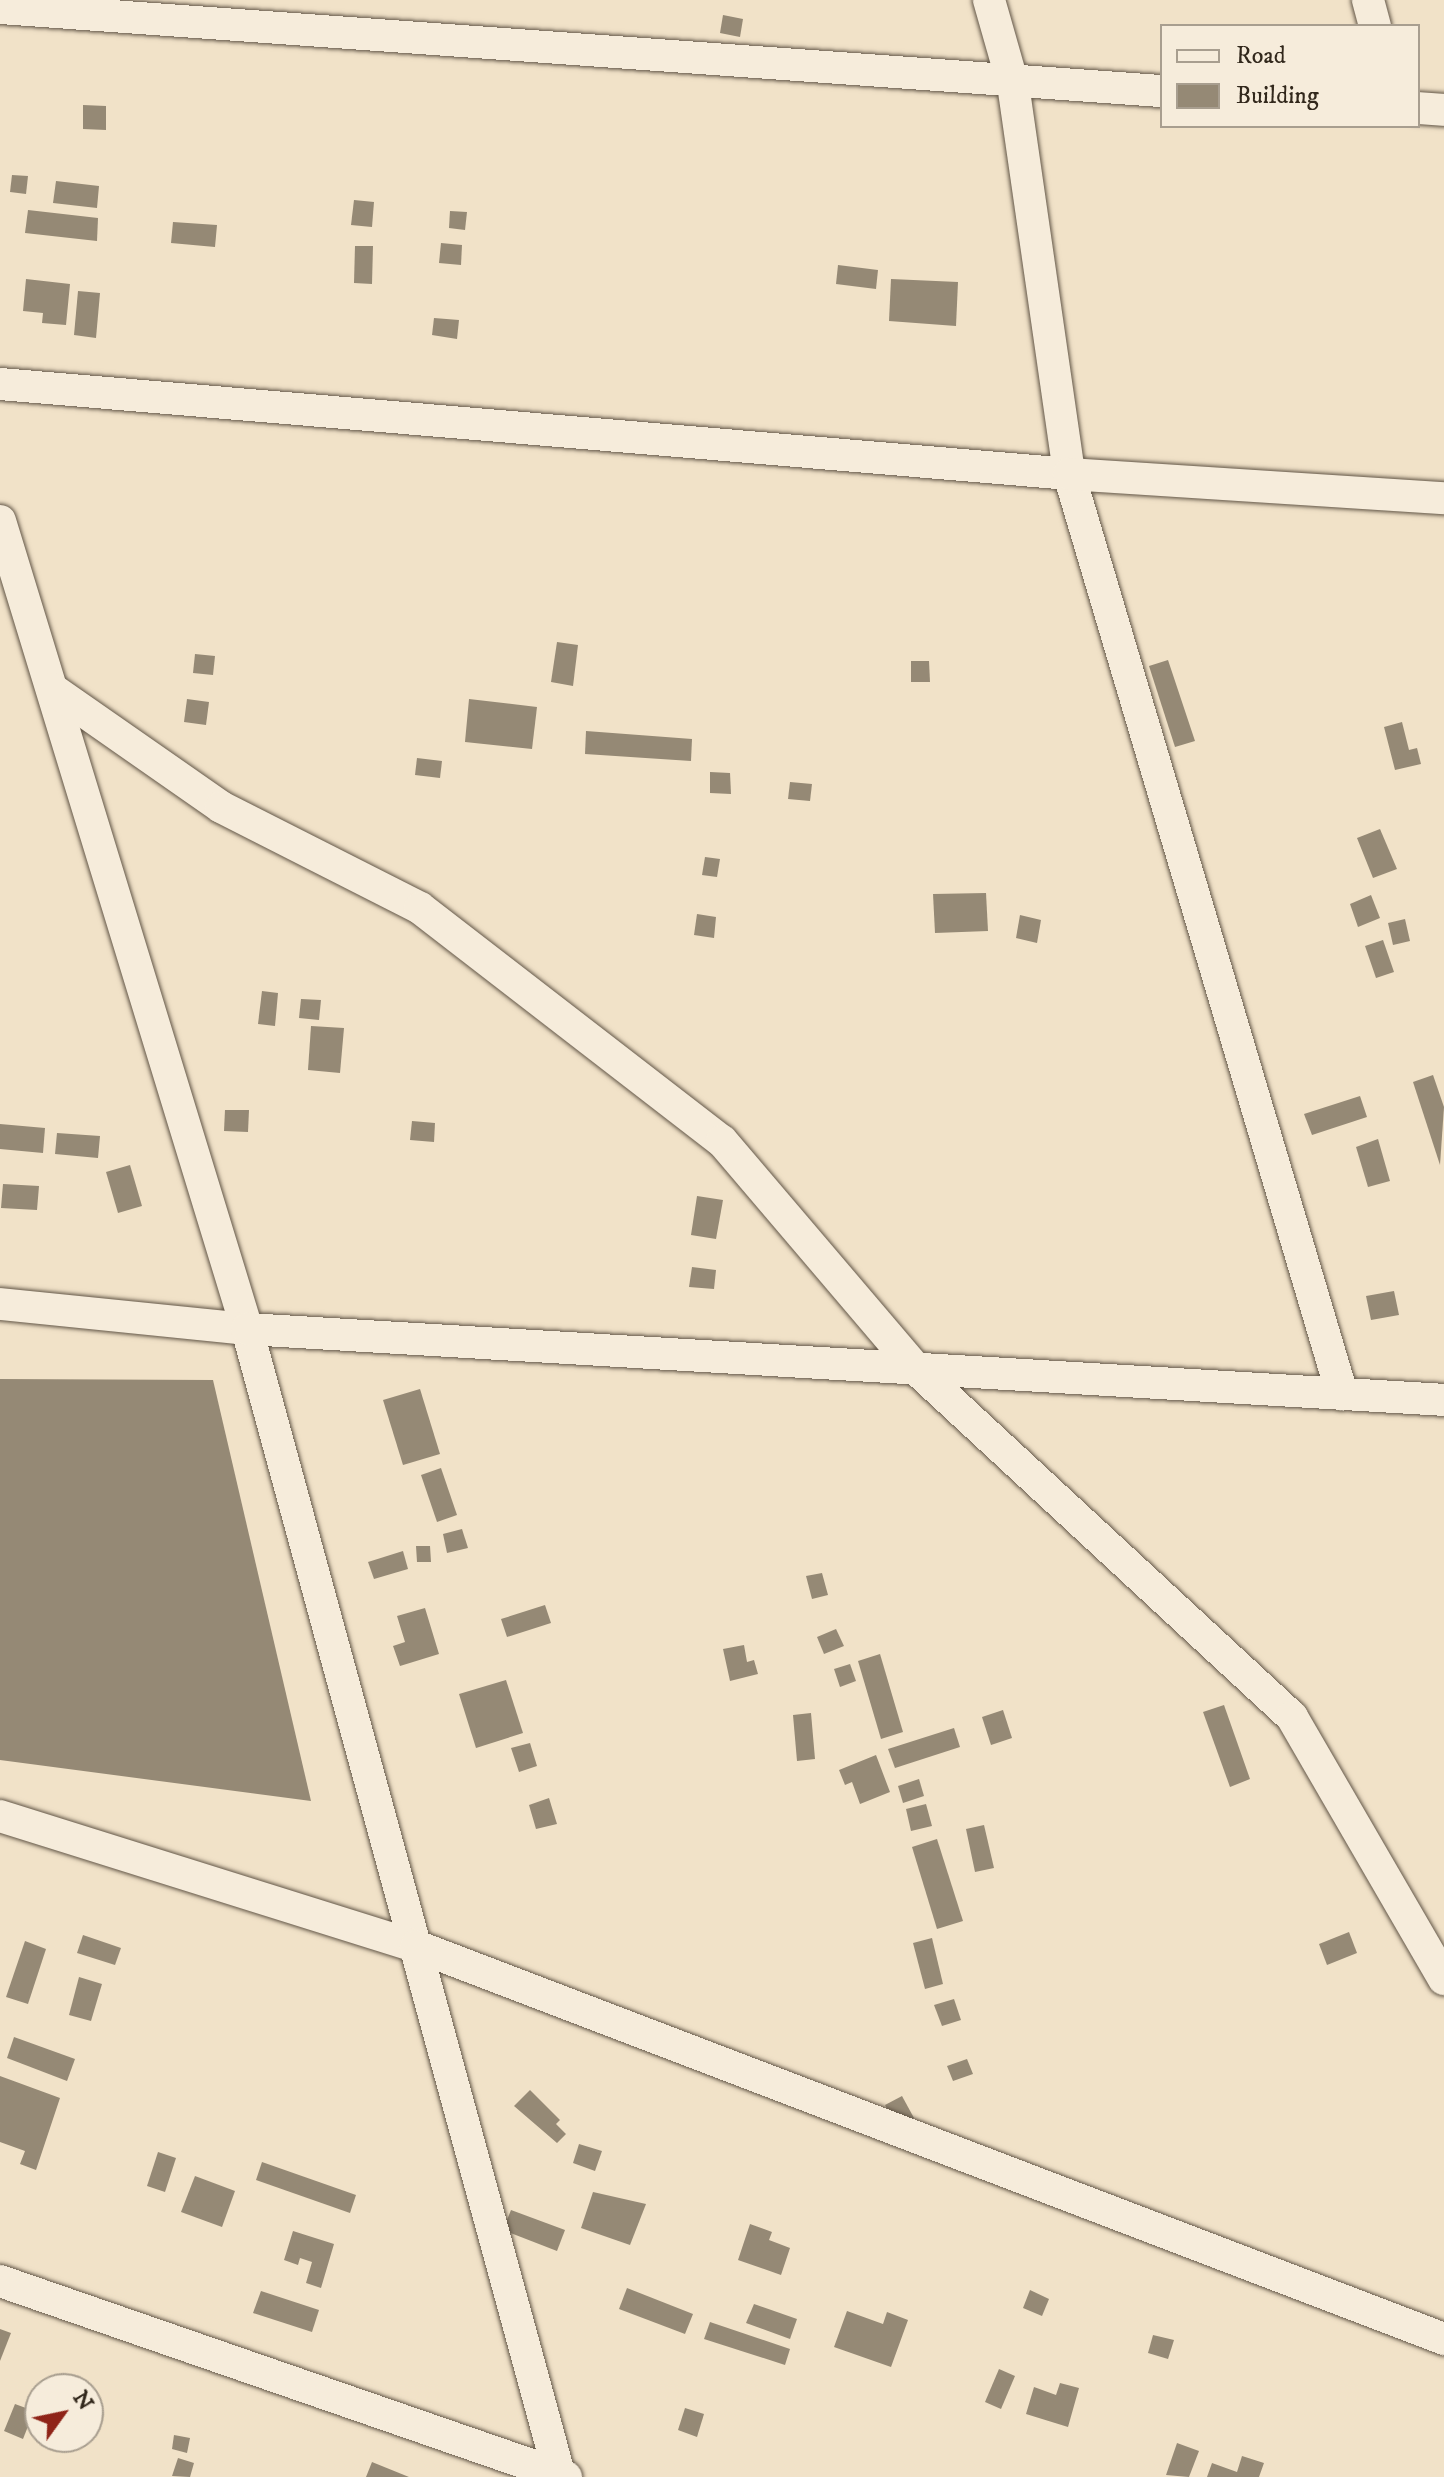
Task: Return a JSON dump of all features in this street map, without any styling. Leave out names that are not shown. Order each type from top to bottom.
[{"type":"street","points":[[989,0],[1012,80],[1069,474],[1342,1394]]},
{"type":"street","points":[[1368,0],[1374,24]]},
{"type":"street","points":[[0,8],[1160,91]]},
{"type":"street","points":[[1420,108],[1444,110]]},
{"type":"street","points":[[0,384],[1069,474],[1444,498]]},
{"type":"street","points":[[0,521],[247,1329],[562,2476]]},
{"type":"street","points":[[52,689],[221,807],[420,908],[722,1141],[915,1368],[1292,1717],[1444,1979]]},
{"type":"street","points":[[0,1304],[247,1329],[1444,1400]]},
{"type":"street","points":[[0,1816],[416,1946],[1444,2339]]},
{"type":"street","points":[[0,2281],[562,2476]]},
{"type":"building","points":[[723,15],[743,19],[740,37],[720,33]]},
{"type":"building","points":[[83,105],[106,106],[106,130],[83,129]]},
{"type":"building","points":[[12,175],[28,176],[26,194],[10,192]]},
{"type":"building","points":[[56,181],[99,186],[97,208],[53,203]]},
{"type":"building","points":[[354,200],[374,202],[372,227],[351,225]]},
{"type":"building","points":[[28,210],[98,218],[97,241],[25,233]]},
{"type":"building","points":[[450,211],[467,212],[465,230],[449,228]]},
{"type":"building","points":[[173,222],[217,225],[215,247],[171,243]]},
{"type":"building","points":[[441,243],[462,245],[461,265],[439,263]]},
{"type":"building","points":[[355,246],[373,246],[372,284],[354,283]]},
{"type":"building","points":[[838,265],[878,270],[876,289],[836,284]]},
{"type":"building","points":[[26,279],[70,284],[66,325],[42,323],[43,313],[23,311]]},
{"type":"building","points":[[891,279],[958,282],[956,326],[889,321]]},
{"type":"building","points":[[78,291],[100,293],[96,338],[74,335]]},
{"type":"building","points":[[434,318],[459,320],[457,339],[432,335]]},
{"type":"building","points":[[557,642],[578,645],[573,686],[551,682]]},
{"type":"building","points":[[195,654],[215,656],[213,675],[193,673]]},
{"type":"building","points":[[1168,660],[1195,741],[1175,747],[1149,666]]},
{"type":"building","points":[[911,661],[929,661],[930,682],[911,682]]},
{"type":"building","points":[[187,699],[209,702],[206,725],[184,722]]},
{"type":"building","points":[[469,699],[537,707],[532,749],[465,742]]},
{"type":"building","points":[[1402,722],[1409,750],[1417,748],[1421,764],[1395,770],[1384,727]]},
{"type":"building","points":[[586,731],[692,739],[691,761],[585,754]]},
{"type":"building","points":[[417,758],[442,761],[440,778],[415,775]]},
{"type":"building","points":[[710,772],[730,773],[731,794],[710,793]]},
{"type":"building","points":[[790,782],[812,784],[810,801],[788,799]]},
{"type":"building","points":[[1380,829],[1397,869],[1373,878],[1357,838]]},
{"type":"building","points":[[705,857],[720,859],[717,877],[702,875]]},
{"type":"building","points":[[986,893],[988,931],[935,933],[933,894]]},
{"type":"building","points":[[1371,895],[1380,918],[1358,927],[1350,904]]},
{"type":"building","points":[[697,914],[716,917],[714,938],[694,935]]},
{"type":"building","points":[[1020,915],[1041,920],[1037,943],[1016,938]]},
{"type":"building","points":[[1405,919],[1410,941],[1393,945],[1388,923]]},
{"type":"building","points":[[1383,940],[1394,972],[1376,978],[1365,946]]},
{"type":"building","points":[[262,991],[278,993],[275,1026],[258,1024]]},
{"type":"building","points":[[301,999],[321,1000],[319,1020],[299,1018]]},
{"type":"building","points":[[311,1026],[344,1028],[340,1073],[308,1070]]},
{"type":"building","points":[[1433,1075],[1444,1107],[1440,1165],[1413,1082]]},
{"type":"building","points":[[1360,1096],[1367,1117],[1312,1135],[1304,1114]]},
{"type":"building","points":[[225,1110],[249,1110],[248,1132],[224,1131]]},
{"type":"building","points":[[412,1121],[435,1123],[434,1142],[410,1140]]},
{"type":"building","points":[[0,1124],[45,1128],[43,1153],[0,1149]]},
{"type":"building","points":[[57,1133],[100,1136],[98,1158],[55,1154]]},
{"type":"building","points":[[1378,1139],[1390,1181],[1368,1187],[1356,1147]]},
{"type":"building","points":[[130,1165],[142,1206],[118,1213],[106,1172]]},
{"type":"building","points":[[3,1184],[39,1186],[37,1210],[1,1208]]},
{"type":"building","points":[[697,1196],[723,1200],[716,1239],[691,1235]]},
{"type":"building","points":[[692,1267],[716,1270],[714,1289],[689,1287]]},
{"type":"building","points":[[1394,1291],[1399,1315],[1371,1320],[1366,1296]]},
{"type":"building","points":[[0,1379],[213,1380],[311,1801],[0,1760]]},
{"type":"building","points":[[420,1389],[440,1454],[403,1465],[383,1400]]},
{"type":"building","points":[[441,1468],[457,1515],[437,1522],[421,1475]]},
{"type":"building","points":[[462,1529],[468,1548],[447,1553],[443,1534]]},
{"type":"building","points":[[416,1546],[430,1546],[431,1562],[417,1562]]},
{"type":"building","points":[[403,1551],[408,1569],[374,1579],[368,1562]]},
{"type":"building","points":[[822,1573],[828,1595],[812,1599],[806,1576]]},
{"type":"building","points":[[545,1605],[551,1623],[507,1637],[501,1619]]},
{"type":"building","points":[[425,1608],[439,1654],[400,1666],[393,1646],[405,1642],[397,1616]]},
{"type":"building","points":[[836,1629],[844,1646],[824,1654],[817,1637]]},
{"type":"building","points":[[744,1645],[747,1662],[754,1660],[758,1674],[730,1681],[723,1649]]},
{"type":"building","points":[[880,1654],[903,1732],[881,1739],[858,1661]]},
{"type":"building","points":[[850,1664],[856,1681],[840,1687],[834,1669]]},
{"type":"building","points":[[506,1680],[523,1733],[476,1748],[459,1694]]},
{"type":"building","points":[[1224,1705],[1250,1779],[1230,1787],[1203,1712]]},
{"type":"building","points":[[1003,1710],[1012,1738],[991,1745],[982,1717]]},
{"type":"building","points":[[811,1713],[815,1759],[797,1761],[793,1715]]},
{"type":"building","points":[[954,1728],[960,1747],[895,1768],[888,1749]]},
{"type":"building","points":[[530,1743],[537,1766],[519,1772],[511,1748]]},
{"type":"building","points":[[876,1755],[890,1792],[860,1804],[852,1782],[845,1785],[839,1770]]},
{"type":"building","points":[[919,1779],[924,1796],[903,1803],[898,1786]]},
{"type":"building","points":[[549,1798],[557,1824],[536,1829],[529,1805]]},
{"type":"building","points":[[926,1804],[932,1826],[911,1831],[906,1809]]},
{"type":"building","points":[[984,1825],[994,1868],[975,1872],[966,1829]]},
{"type":"building","points":[[937,1839],[963,1921],[937,1929],[912,1847]]},
{"type":"building","points":[[1349,1932],[1357,1953],[1327,1965],[1319,1944]]},
{"type":"building","points":[[83,1935],[121,1948],[115,1965],[77,1953]]},
{"type":"building","points":[[932,1938],[943,1984],[925,1989],[913,1943]]},
{"type":"building","points":[[25,1941],[46,1949],[28,2004],[6,1997]]},
{"type":"building","points":[[79,1977],[102,1984],[91,2021],[69,2015]]},
{"type":"building","points":[[954,1999],[961,2020],[942,2026],[934,2005]]},
{"type":"building","points":[[14,2037],[75,2059],[67,2081],[7,2058]]},
{"type":"building","points":[[967,2059],[973,2074],[953,2081],[947,2066]]},
{"type":"building","points":[[0,2076],[60,2098],[36,2170],[20,2164],[25,2151],[0,2142]]},
{"type":"building","points":[[530,2090],[560,2120],[556,2124],[566,2134],[557,2143],[514,2106]]},
{"type":"building","points":[[902,2096],[914,2118],[897,2127],[885,2105]]},
{"type":"building","points":[[579,2144],[602,2151],[595,2171],[573,2163]]},
{"type":"building","points":[[158,2152],[176,2158],[165,2192],[147,2186]]},
{"type":"building","points":[[262,2162],[356,2195],[350,2213],[256,2180]]},
{"type":"building","points":[[195,2176],[235,2191],[222,2227],[181,2212]]},
{"type":"building","points":[[593,2192],[646,2204],[630,2245],[581,2228]]},
{"type":"building","points":[[511,2210],[565,2230],[557,2251],[503,2230]]},
{"type":"building","points":[[750,2224],[772,2232],[769,2240],[790,2248],[781,2275],[738,2260]]},
{"type":"building","points":[[293,2231],[334,2244],[321,2288],[306,2283],[312,2262],[300,2258],[298,2265],[284,2260]]},
{"type":"building","points":[[627,2288],[693,2314],[685,2334],[619,2309]]},
{"type":"building","points":[[1030,2290],[1049,2299],[1042,2316],[1023,2308]]},
{"type":"building","points":[[261,2291],[319,2310],[312,2332],[253,2313]]},
{"type":"building","points":[[754,2304],[797,2319],[790,2339],[746,2323]]},
{"type":"building","points":[[847,2311],[883,2324],[887,2312],[908,2320],[891,2367],[834,2347]]},
{"type":"building","points":[[710,2322],[790,2349],[785,2365],[704,2339]]},
{"type":"building","points":[[0,2329],[11,2333],[0,2361]]},
{"type":"building","points":[[1153,2335],[1174,2340],[1168,2359],[1148,2353]]},
{"type":"building","points":[[999,2369],[1015,2376],[1001,2409],[985,2402]]},
{"type":"building","points":[[1060,2383],[1079,2388],[1068,2427],[1026,2414],[1034,2387],[1056,2395]]},
{"type":"building","points":[[15,2404],[24,2407],[23,2439],[4,2431]]},
{"type":"building","points":[[685,2408],[704,2414],[697,2437],[678,2430]]},
{"type":"building","points":[[174,2435],[190,2438],[187,2453],[172,2449]]},
{"type":"building","points":[[1177,2443],[1199,2451],[1189,2477],[1166,2475]]},
{"type":"building","points":[[1242,2456],[1264,2463],[1259,2477],[1207,2477],[1212,2463],[1237,2472]]},
{"type":"building","points":[[178,2458],[194,2463],[190,2477],[172,2476]]},
{"type":"building","points":[[372,2462],[409,2477],[366,2477]]}]
